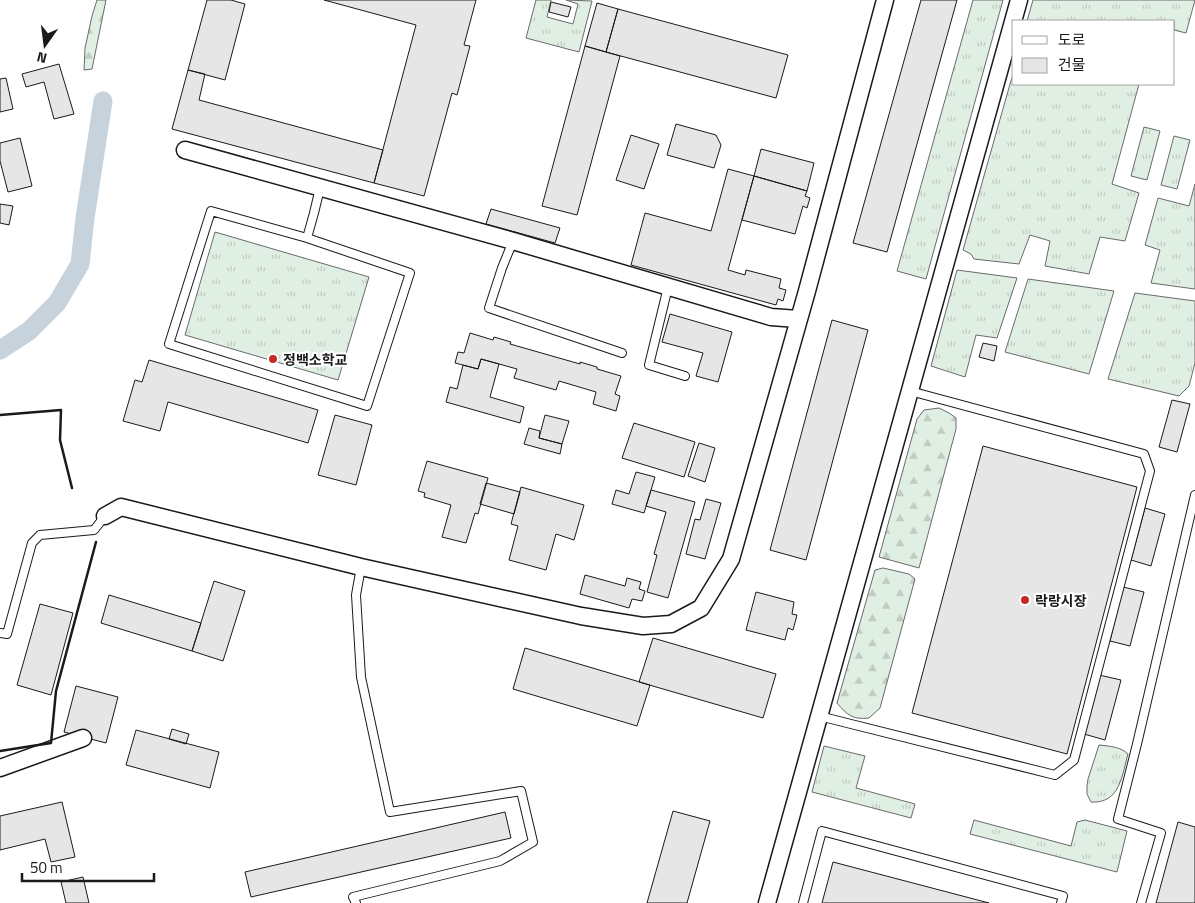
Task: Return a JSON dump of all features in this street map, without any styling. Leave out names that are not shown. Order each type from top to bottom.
[{"type":"street","points":[[105,516],[121,507],[361,567],[580,616],[643,626],[671,624],[701,608],[731,559],[812,272],[885,0]]},
{"type":"street","points":[[1013,20],[1019,0]]},
{"type":"street","points":[[767,903],[1012,25]]},
{"type":"street","points":[[185,150],[513,241],[771,317],[798,319]]},
{"type":"street","points":[[0,768],[83,738]]},
{"type":"lane","points":[[307,238],[320,188]]},
{"type":"lane","points":[[211,211],[307,238],[410,273],[367,406],[169,344],[211,211]]},
{"type":"lane","points":[[513,241],[489,308],[622,353]]},
{"type":"lane","points":[[668,286],[649,365],[685,376]]},
{"type":"lane","points":[[819,716],[1055,775],[1074,760],[1150,471],[1144,454],[910,391]]},
{"type":"lane","points":[[1141,903],[1162,833],[1118,819],[1195,495]]},
{"type":"lane","points":[[0,633],[8,634],[32,543],[40,535],[94,530],[105,516]]},
{"type":"lane","points":[[356,903],[353,897],[500,861],[533,842],[521,791],[390,812],[361,677],[356,596],[361,567]]},
{"type":"lane","points":[[803,903],[822,831],[1063,896],[1061,903]]},
{"type":"green space","points":[[97,0],[106,0],[92,69],[84,70],[85,48]]},
{"type":"green space","points":[[536,0],[551,0],[547,17],[573,24],[578,4],[566,0],[592,1],[579,52],[526,38]]},
{"type":"green space","points":[[973,0],[1003,0],[926,279],[897,271]]},
{"type":"green space","points":[[1033,0],[1195,0],[1186,33],[1175,30],[1175,20],[1027,20]]},
{"type":"green space","points":[[1012,77],[1012,85],[1139,85],[1112,184],[1139,193],[1125,241],[1100,237],[1089,274],[1045,266],[1050,241],[1030,235],[1019,264],[974,259],[971,254],[963,250]]},
{"type":"green space","points":[[1144,127],[1160,131],[1147,180],[1131,176]]},
{"type":"green space","points":[[1174,136],[1190,140],[1177,189],[1161,185]]},
{"type":"green space","points":[[1195,184],[1195,289],[1151,283],[1160,250],[1145,245],[1158,198],[1189,206]]},
{"type":"green space","points":[[215,232],[369,277],[338,380],[185,335]]},
{"type":"green space","points":[[957,270],[1017,278],[997,338],[976,335],[965,377],[931,366]]},
{"type":"green space","points":[[1028,279],[1114,291],[1089,374],[1005,352]]},
{"type":"green space","points":[[1135,293],[1195,301],[1195,363],[1189,386],[1179,396],[1108,379]]},
{"type":"green space","points":[[939,408],[956,418],[956,429],[919,568],[879,557],[917,419],[924,410]]},
{"type":"green space","points":[[883,568],[909,574],[915,579],[880,708],[869,718],[859,718],[847,714],[837,703],[875,570]]},
{"type":"green space","points":[[1099,745],[1118,748],[1128,754],[1121,779],[1114,793],[1101,801],[1091,802],[1087,794],[1087,786]]},
{"type":"green space","points":[[824,746],[865,756],[856,788],[915,804],[911,818],[812,792]]},
{"type":"green space","points":[[974,820],[1071,846],[1077,822],[1085,820],[1127,831],[1117,872],[970,834]]},
{"type":"building","points":[[207,0],[231,0],[245,4],[225,80],[188,70]]},
{"type":"building","points":[[324,0],[476,0],[464,45],[470,46],[457,95],[452,93],[424,196],[374,183],[416,25]]},
{"type":"building","points":[[921,0],[957,0],[887,252],[853,243]]},
{"type":"building","points":[[551,2],[571,7],[568,17],[549,12]]},
{"type":"building","points":[[597,3],[618,9],[606,52],[585,46]]},
{"type":"building","points":[[618,9],[788,55],[776,98],[606,52]]},
{"type":"building","points":[[585,46],[620,56],[577,215],[542,206]]},
{"type":"building","points":[[59,64],[74,114],[54,119],[44,82],[26,87],[22,74]]},
{"type":"building","points":[[188,70],[205,74],[199,100],[383,150],[374,183],[172,129]]},
{"type":"building","points":[[6,78],[13,109],[0,112],[0,79]]},
{"type":"building","points":[[676,124],[716,135],[721,145],[714,168],[667,155]]},
{"type":"building","points":[[631,135],[659,144],[644,189],[616,180]]},
{"type":"building","points":[[20,138],[32,186],[8,192],[0,161],[0,143]]},
{"type":"building","points":[[761,149],[814,163],[807,191],[754,176]]},
{"type":"building","points":[[728,169],[754,176],[728,270],[745,275],[746,270],[781,279],[779,288],[786,290],[783,301],[778,299],[776,305],[631,265],[645,213],[711,231]]},
{"type":"building","points":[[754,176],[807,191],[805,196],[810,198],[807,208],[803,206],[795,234],[742,220]]},
{"type":"building","points":[[0,204],[13,206],[9,225],[0,223]]},
{"type":"building","points":[[491,209],[560,228],[555,243],[486,224]]},
{"type":"building","points":[[670,314],[732,332],[718,382],[696,376],[703,353],[662,342]]},
{"type":"building","points":[[832,320],[868,330],[806,560],[770,550]]},
{"type":"building","points":[[470,333],[493,340],[494,337],[511,342],[510,344],[580,364],[580,362],[621,376],[615,394],[620,396],[616,411],[593,404],[596,392],[559,381],[556,390],[514,378],[517,369],[481,359],[478,369],[455,363],[458,352],[464,353]]},
{"type":"building","points":[[983,343],[997,346],[994,361],[979,357]]},
{"type":"building","points":[[481,359],[499,364],[490,397],[524,407],[520,423],[446,402],[450,387],[457,389],[463,365],[478,369]]},
{"type":"building","points":[[149,360],[318,410],[308,443],[168,402],[160,431],[123,421],[135,380],[142,382]]},
{"type":"building","points":[[1172,400],[1190,404],[1177,452],[1159,447]]},
{"type":"building","points":[[335,415],[372,425],[356,485],[318,475]]},
{"type":"building","points":[[545,415],[569,421],[562,444],[539,438]]},
{"type":"building","points":[[634,423],[695,442],[684,477],[622,458]]},
{"type":"building","points":[[529,428],[540,431],[539,438],[562,444],[560,454],[524,444]]},
{"type":"building","points":[[699,443],[715,448],[705,482],[688,476]]},
{"type":"building","name":"락랑시장","points":[[983,446],[1137,487],[1067,754],[912,713]]},
{"type":"building","points":[[427,461],[488,478],[478,514],[475,513],[466,543],[442,537],[451,505],[424,497],[425,493],[418,491]]},
{"type":"building","points":[[636,472],[655,477],[644,513],[612,504],[616,490],[629,494]]},
{"type":"building","points":[[486,483],[520,492],[514,514],[480,504]]},
{"type":"building","points":[[521,487],[584,505],[574,540],[556,534],[546,570],[509,560],[518,526],[511,524]]},
{"type":"building","points":[[651,490],[695,502],[668,598],[647,592],[657,555],[654,554],[666,512],[646,506]]},
{"type":"building","points":[[706,499],[721,503],[705,559],[686,554],[695,519],[700,520]]},
{"type":"building","points":[[1145,508],[1165,514],[1151,566],[1131,560]]},
{"type":"building","points":[[585,575],[625,586],[627,578],[641,582],[639,589],[645,591],[642,601],[632,599],[629,608],[580,594]]},
{"type":"building","points":[[214,581],[245,591],[223,661],[192,651]]},
{"type":"building","points":[[1123,587],[1144,592],[1130,646],[1110,641]]},
{"type":"building","points":[[756,592],[794,602],[792,614],[797,615],[793,630],[788,628],[785,640],[746,630]]},
{"type":"building","points":[[109,595],[201,623],[192,651],[101,623]]},
{"type":"building","points":[[40,604],[73,613],[51,695],[17,685]]},
{"type":"building","points":[[653,638],[776,674],[763,718],[639,682]]},
{"type":"building","points":[[525,648],[650,685],[637,726],[513,689]]},
{"type":"building","points":[[1099,675],[1121,680],[1105,740],[1084,734]]},
{"type":"building","points":[[76,686],[118,697],[106,743],[64,732]]},
{"type":"building","points":[[172,729],[189,734],[186,744],[169,739]]},
{"type":"building","points":[[136,730],[219,752],[210,788],[126,765]]},
{"type":"building","points":[[62,802],[75,857],[51,862],[45,839],[0,850],[0,816]]},
{"type":"building","points":[[673,811],[710,821],[687,903],[647,903]]},
{"type":"building","points":[[505,812],[511,838],[251,897],[245,872]]},
{"type":"building","points":[[1178,822],[1195,827],[1195,903],[1156,903]]},
{"type":"building","points":[[833,862],[989,903],[822,903]]},
{"type":"building","points":[[83,877],[89,903],[66,903],[61,882]]},
{"type":"waterway","points":[[0,350],[29,331],[57,303],[80,264],[103,101]]},
{"type":"wall","points":[[0,415],[61,410],[60,440],[72,488]]},
{"type":"wall","points":[[0,751],[51,743],[56,691],[96,542]]},
{"type":"place","name":"정백소학교","points":[[273,359]]},
{"type":"place","name":"락랑시장","points":[[1025,600]]}]
